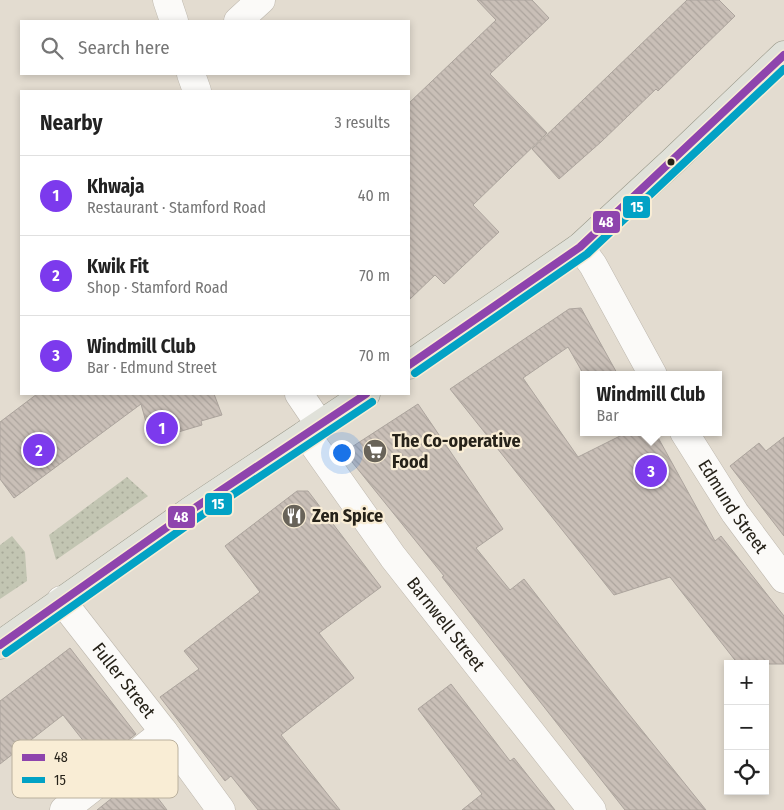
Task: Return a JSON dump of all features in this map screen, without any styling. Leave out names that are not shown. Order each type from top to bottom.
[{"type":"main road","points":[[410,364],[580,247],[784,54]]},
{"type":"main road","points":[[0,644],[214,494],[365,395]]},
{"type":"street","points":[[167,0],[174,20]]},
{"type":"street","points":[[239,20],[261,0]]},
{"type":"street","points":[[191,75],[197,90]]},
{"type":"street","points":[[580,247],[593,265],[650,371]]},
{"type":"street","name":"Barnwell Street","points":[[298,395],[313,430],[393,557],[592,810]]},
{"type":"street","name":"Edmund Street","points":[[687,436],[735,513],[784,579]]},
{"type":"street","name":"Fuller Street","points":[[61,600],[170,740]]},
{"type":"street","points":[[154,740],[164,732]]},
{"type":"street","name":"Fuller Street","points":[[178,751],[221,810]]},
{"type":"street","points":[[64,810],[79,798]]},
{"type":"green space","points":[[127,477],[148,496],[56,560],[49,535]]},
{"type":"green space","points":[[12,536],[25,552],[27,581],[0,599],[0,545]]},
{"type":"building","points":[[477,0],[532,0],[549,18],[490,74],[547,133],[473,205],[499,232],[444,284],[435,275],[410,299],[410,102],[496,20]]},
{"type":"building","points":[[687,0],[719,0],[735,16],[658,91],[656,89],[559,179],[532,149]]},
{"type":"building","points":[[581,308],[616,371],[582,371],[568,347],[523,378],[578,457],[620,436],[657,436],[715,541],[721,536],[784,616],[784,664],[769,664],[769,660],[735,660],[670,577],[614,595],[450,389],[569,309]]},
{"type":"building","points":[[36,395],[214,395],[222,415],[201,421],[202,425],[151,440],[141,404],[14,498],[0,479],[0,422]]},
{"type":"building","points":[[418,404],[503,529],[476,548],[510,590],[524,579],[706,810],[625,810],[442,577],[444,576],[344,452]]},
{"type":"building","points":[[784,437],[784,536],[730,466],[759,443],[766,451]]},
{"type":"building","points":[[297,491],[308,491],[381,587],[319,633],[354,678],[281,735],[340,810],[258,810],[231,776],[225,781],[160,697],[199,669],[184,651],[260,592],[225,546]]},
{"type":"building","points":[[70,648],[136,734],[128,740],[83,740],[63,715],[31,740],[12,740],[12,755],[0,764],[0,701]]},
{"type":"building","points":[[451,684],[510,761],[514,758],[555,810],[462,810],[482,794],[418,709]]},
{"type":"building","points":[[112,798],[158,798],[167,810],[97,810]]},
{"type":"transit line","name":"48","points":[[410,364],[580,247],[784,55]]},
{"type":"transit line","name":"15","points":[[415,373],[587,254],[784,69]]},
{"type":"transit line","name":"48","points":[[0,645],[190,511],[364,395]]},
{"type":"transit line","name":"15","points":[[6,653],[196,519],[372,402]]},
{"type":"place","name":"Khwaja","points":[[162,428]]},
{"type":"place","name":"Kwik Fit","points":[[39,450]]},
{"type":"place","name":"The Co-operative Food","points":[[375,451]]},
{"type":"place","name":"Windmill Club","points":[[651,471]]},
{"type":"place","name":"Zen Spice","points":[[294,516]]}]
